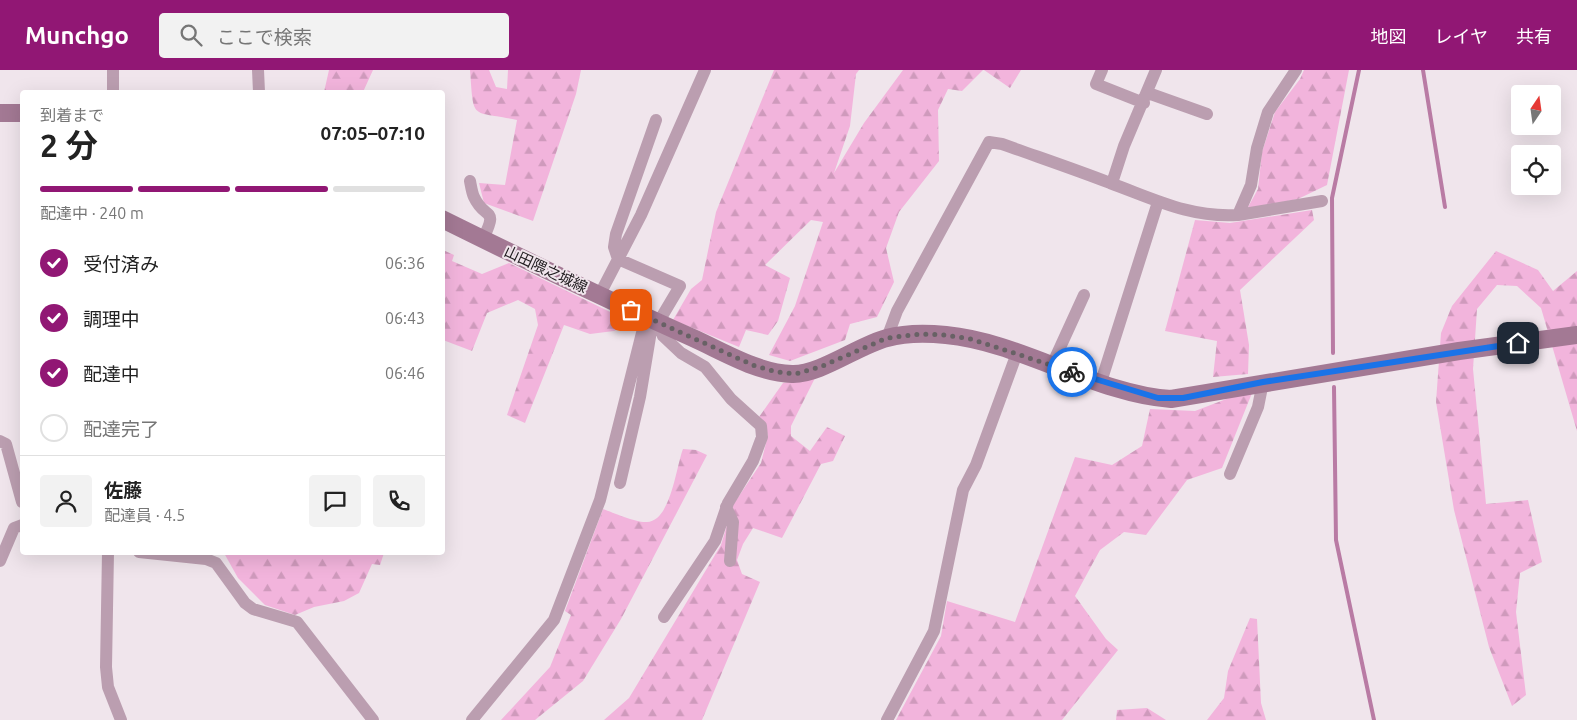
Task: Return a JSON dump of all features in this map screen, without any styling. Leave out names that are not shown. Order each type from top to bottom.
[{"type":"main road","points":[[0,113],[20,113]]},
{"type":"main road","name":"山田隈之城線","points":[[445,220],[652,320],[755,366],[777,372],[795,374],[820,367],[887,338],[945,335],[971,339],[1101,382],[1145,395],[1171,399],[1263,382],[1459,351],[1577,335]]},
{"type":"street","points":[[112,90],[113,70]]},
{"type":"street","points":[[258,70],[259,90]]},
{"type":"street","points":[[600,294],[641,215],[705,70]]},
{"type":"street","points":[[1102,70],[1096,84],[1206,114]]},
{"type":"street","points":[[1112,183],[1124,146],[1146,98],[1156,70]]},
{"type":"street","points":[[1238,215],[1251,185],[1258,148],[1268,112],[1296,70]]},
{"type":"street","points":[[472,720],[554,620],[600,500],[652,320],[680,286],[618,259],[614,247],[616,234],[656,120]]},
{"type":"street","points":[[887,338],[897,311],[989,142],[1002,144],[1112,183],[1158,202],[1214,216],[1238,215],[1322,201]]},
{"type":"street","points":[[470,181],[474,198],[490,215],[491,222],[482,239]]},
{"type":"street","points":[[1101,382],[1158,202]]},
{"type":"street","points":[[1052,365],[1084,295]]},
{"type":"street","points":[[620,482],[640,397],[652,320]]},
{"type":"street","points":[[652,320],[663,336],[681,353],[704,367],[730,399],[760,426],[762,436],[753,461],[726,507],[714,541],[664,617]]},
{"type":"street","points":[[887,720],[934,631],[963,490],[976,465],[1018,353]]},
{"type":"street","points":[[1230,474],[1258,407],[1263,382]]},
{"type":"street","points":[[0,441],[6,444],[20,495]]},
{"type":"street","points":[[726,507],[734,522],[730,561]]},
{"type":"street","points":[[0,561],[14,528],[20,526]]},
{"type":"street","points":[[108,555],[106,667],[108,687],[121,720]]},
{"type":"street","points":[[164,555],[216,563],[245,603],[253,610],[297,622],[373,720]]},
{"type":"green space","points":[[329,70],[373,70],[364,90],[324,90]]},
{"type":"green space","points":[[470,70],[489,70],[496,87],[507,89],[508,70],[581,70],[576,94],[533,221],[484,203],[479,183],[505,185],[517,120],[477,111],[472,98]]},
{"type":"green space","points":[[774,70],[859,70],[856,74],[850,126],[834,173],[864,123],[903,70],[983,70],[962,91],[948,89],[938,110],[939,161],[899,212],[886,248],[894,282],[877,317],[850,324],[845,340],[790,361],[769,355],[795,306],[823,222],[811,220],[765,265],[790,278],[778,321],[768,335],[746,330],[739,347],[673,320],[691,289],[702,280],[716,212]]},
{"type":"green space","points":[[984,70],[1021,70],[1010,88]]},
{"type":"green space","points":[[1304,70],[1349,70],[1327,185],[1298,199],[1247,209],[1258,189],[1262,152],[1275,112],[1300,79]]},
{"type":"green space","points":[[1312,210],[1314,220],[1240,290],[1249,345],[1248,374],[1213,377],[1217,341],[1165,331],[1195,220],[1230,223]]},
{"type":"green space","points":[[445,251],[454,255],[452,261],[482,274],[509,263],[633,323],[614,331],[590,334],[564,325],[525,423],[507,415],[538,325],[535,309],[518,300],[487,313],[472,351],[445,341]]},
{"type":"green space","points":[[1496,251],[1538,270],[1553,291],[1577,271],[1577,431],[1541,308],[1517,286],[1497,285],[1477,309],[1473,369],[1486,504],[1528,500],[1542,562],[1520,573],[1516,612],[1526,695],[1512,706],[1489,647],[1454,510],[1436,402],[1441,333],[1452,306]]},
{"type":"green space","points":[[815,378],[791,426],[791,436],[810,451],[827,427],[845,436],[833,461],[821,464],[782,538],[753,528],[743,544],[737,560],[742,574],[760,582],[702,720],[604,720],[629,698],[721,545],[733,505],[761,463],[768,435],[759,417],[783,383]]},
{"type":"green space","points":[[1252,393],[1222,468],[1187,480],[1146,535],[1124,532],[1100,550],[1075,596],[1106,639],[1118,650],[1062,720],[896,720],[941,636],[947,601],[1015,622],[1075,457],[1112,465],[1142,446],[1150,409],[1195,411],[1229,398]]},
{"type":"green space","points":[[683,449],[696,450],[707,455],[621,619],[583,681],[535,720],[501,720],[550,667],[571,615],[565,611],[603,509],[637,521],[647,522],[655,519],[662,513],[667,503]]},
{"type":"green space","points":[[225,555],[383,555],[380,565],[372,564],[359,593],[344,601],[314,607],[295,615],[265,605],[238,578]]},
{"type":"green space","points":[[1250,618],[1257,619],[1261,703],[1266,720],[1207,720],[1224,698],[1228,671]]},
{"type":"green space","points":[[1147,708],[1166,720],[1116,720],[1117,710]]},
{"type":"waterway","points":[[1333,353],[1332,198],[1359,70]]},
{"type":"waterway","points":[[1423,70],[1445,207]]},
{"type":"waterway","points":[[1334,387],[1336,540],[1374,720]]},
{"type":"way so far","points":[[631,310],[755,366],[777,372],[795,374],[820,367],[887,338],[920,334],[971,339],[1072,372]]},
{"type":"route","points":[[1072,372],[1145,395],[1171,399],[1263,382],[1518,343]]}]
